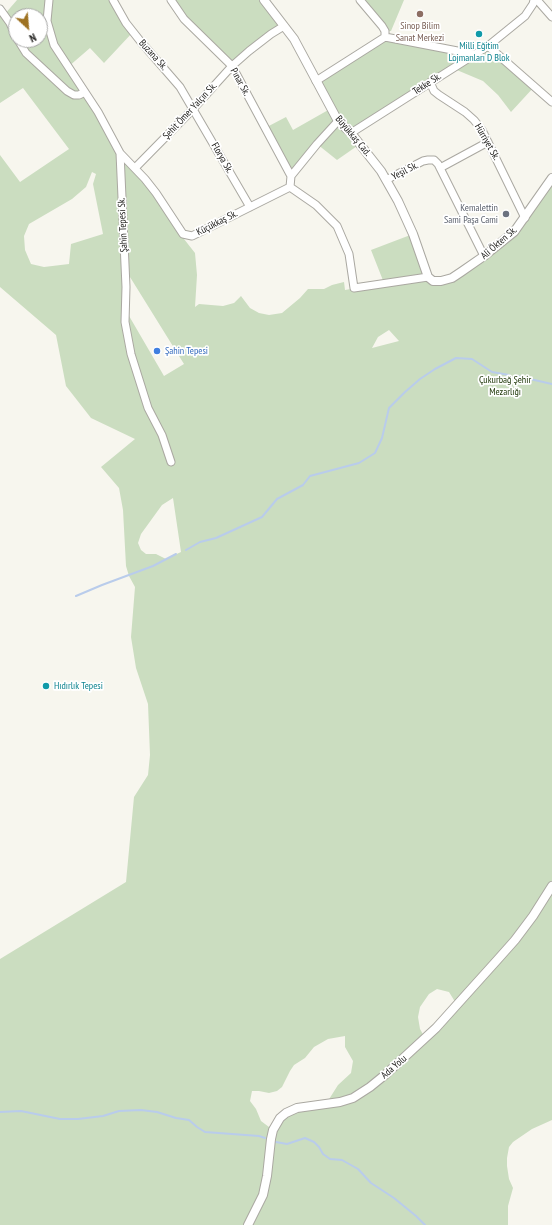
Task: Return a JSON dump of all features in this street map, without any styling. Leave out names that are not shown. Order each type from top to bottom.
[{"type":"street","name":"Şahin Tepesi Sk.","points":[[49,0],[47,21],[54,45],[98,112],[120,153],[126,288],[125,322],[132,354],[148,408],[162,435],[171,462]]},
{"type":"street","name":"Buzana Sk.","points":[[113,0],[126,23],[180,87],[194,108]]},
{"type":"street","name":"Pınar Sk.","points":[[170,0],[184,19],[232,66],[291,176]]},
{"type":"street","points":[[360,0],[382,26],[385,31],[385,37]]},
{"type":"street","name":"Tekke Sk.","points":[[351,133],[473,54],[488,46],[525,16],[534,0]]},
{"type":"street","points":[[537,0],[552,16]]},
{"type":"street","name":"Büyükkaş Cad.","points":[[267,1],[302,54],[338,121],[351,133],[381,171],[398,201],[413,234],[428,277]]},
{"type":"street","points":[[0,9],[8,20]]},
{"type":"street","name":"Şehit Ömer Yalçın Sk.","points":[[135,168],[194,108],[232,66],[271,34],[284,26]]},
{"type":"street","points":[[316,81],[385,37],[473,54]]},
{"type":"street","points":[[488,46],[552,102]]},
{"type":"street","points":[[23,48],[26,53],[67,92],[74,95],[79,95],[85,92]]},
{"type":"street","name":"Hürriyet Sk.","points":[[430,82],[434,91],[474,120],[488,142],[525,218]]},
{"type":"street","name":"Florya Sk.","points":[[194,108],[250,207]]},
{"type":"street","points":[[338,121],[291,176],[290,187],[316,205],[337,226],[349,254],[354,288],[428,277]]},
{"type":"street","points":[[484,256],[440,168],[488,142]]},
{"type":"street","name":"Küçükkaş Sk.","points":[[120,153],[156,193],[183,234],[192,236],[290,187]]},
{"type":"street","name":"Yeşil Sk.","points":[[386,180],[428,160],[434,160],[440,168]]},
{"type":"street","name":"Ali Ökten Sk.","points":[[428,277],[433,281],[441,281],[452,278],[484,256],[514,232],[552,178]]},
{"type":"street","name":"Ada Yolu","points":[[248,1225],[263,1195],[267,1176],[271,1139],[280,1118],[286,1113],[297,1108],[340,1102],[353,1098],[386,1074],[436,1028],[500,958],[533,916],[552,886]]},
{"type":"green space","name":"Çukurbağ Şehir Mezarlığı","points":[[17,0],[113,0],[133,32],[104,63],[90,48],[68,67],[120,153],[185,235],[184,239],[195,253],[197,275],[195,307],[199,304],[223,306],[234,303],[241,296],[250,308],[259,313],[269,315],[282,313],[308,289],[324,289],[344,282],[345,290],[384,283],[371,250],[413,234],[428,277],[441,281],[514,232],[552,178],[552,1120],[532,1129],[513,1142],[509,1147],[507,1166],[509,1179],[513,1188],[508,1206],[508,1225],[0,1225],[0,959],[126,882],[134,797],[148,775],[150,755],[148,704],[136,668],[131,637],[135,587],[126,566],[123,510],[119,488],[101,467],[135,439],[91,418],[66,386],[56,335],[0,287],[0,155],[20,182],[69,149],[23,88],[0,103],[0,9],[4,15],[8,10],[8,48],[48,48],[48,8],[10,8]],"holes":[[[92,172],[96,174],[93,184],[103,234],[71,244],[69,264],[44,267],[31,264],[25,250],[24,236],[29,224],[72,199],[86,187]],[[125,269],[184,364],[164,376],[125,309]],[[389,330],[399,341],[372,348],[378,337]],[[173,498],[181,552],[166,559],[156,554],[146,554],[141,550],[138,543],[141,534],[162,505]],[[437,989],[449,992],[457,1005],[425,1038],[420,1029],[418,1017],[420,1007],[429,994]],[[345,1036],[345,1047],[353,1061],[351,1073],[338,1085],[326,1104],[286,1113],[273,1130],[261,1121],[256,1109],[250,1101],[252,1091],[269,1093],[277,1091],[282,1087],[294,1065],[305,1058],[314,1047],[328,1039]]]},
{"type":"green space","points":[[171,0],[271,0],[266,2],[284,26],[232,66]]},
{"type":"green space","points":[[360,0],[404,0],[391,31],[385,31]]},
{"type":"green space","points":[[385,37],[473,54],[488,46],[534,87],[511,112],[498,95],[483,81],[452,68],[352,133],[360,144],[337,160],[317,144],[291,176],[265,128],[286,117],[293,130],[330,109],[316,81]]},
{"type":"waterway","points":[[186,550],[200,542],[216,538],[262,517],[277,499],[303,485],[310,476],[359,463],[375,453],[382,438],[389,408],[420,379],[435,369],[456,358],[472,359],[492,372],[509,375]]},
{"type":"waterway","points":[[517,376],[552,384]]},
{"type":"waterway","points":[[76,596],[153,566],[176,554]]},
{"type":"waterway","points":[[0,1112],[21,1111],[60,1119],[78,1119],[103,1116],[119,1111],[141,1110],[157,1112],[176,1118],[189,1120],[205,1132],[259,1136],[265,1138]]},
{"type":"waterway","points":[[276,1142],[287,1144],[305,1138],[314,1142],[323,1154],[330,1159],[342,1160],[358,1169],[371,1183],[394,1198],[425,1225]]},
{"type":"place","name":"Sinop Bilim Sanat Merkezi","points":[[420,14]]},
{"type":"place","name":"Milli Eğitim Lojmanları D Blok","points":[[479,34]]},
{"type":"place","name":"Kemalettin Sami Paşa Cami","points":[[506,214]]},
{"type":"place","name":"Şahin Tepesi","points":[[157,351]]},
{"type":"place","name":"Hıdırlık Tepesi","points":[[46,686]]}]
